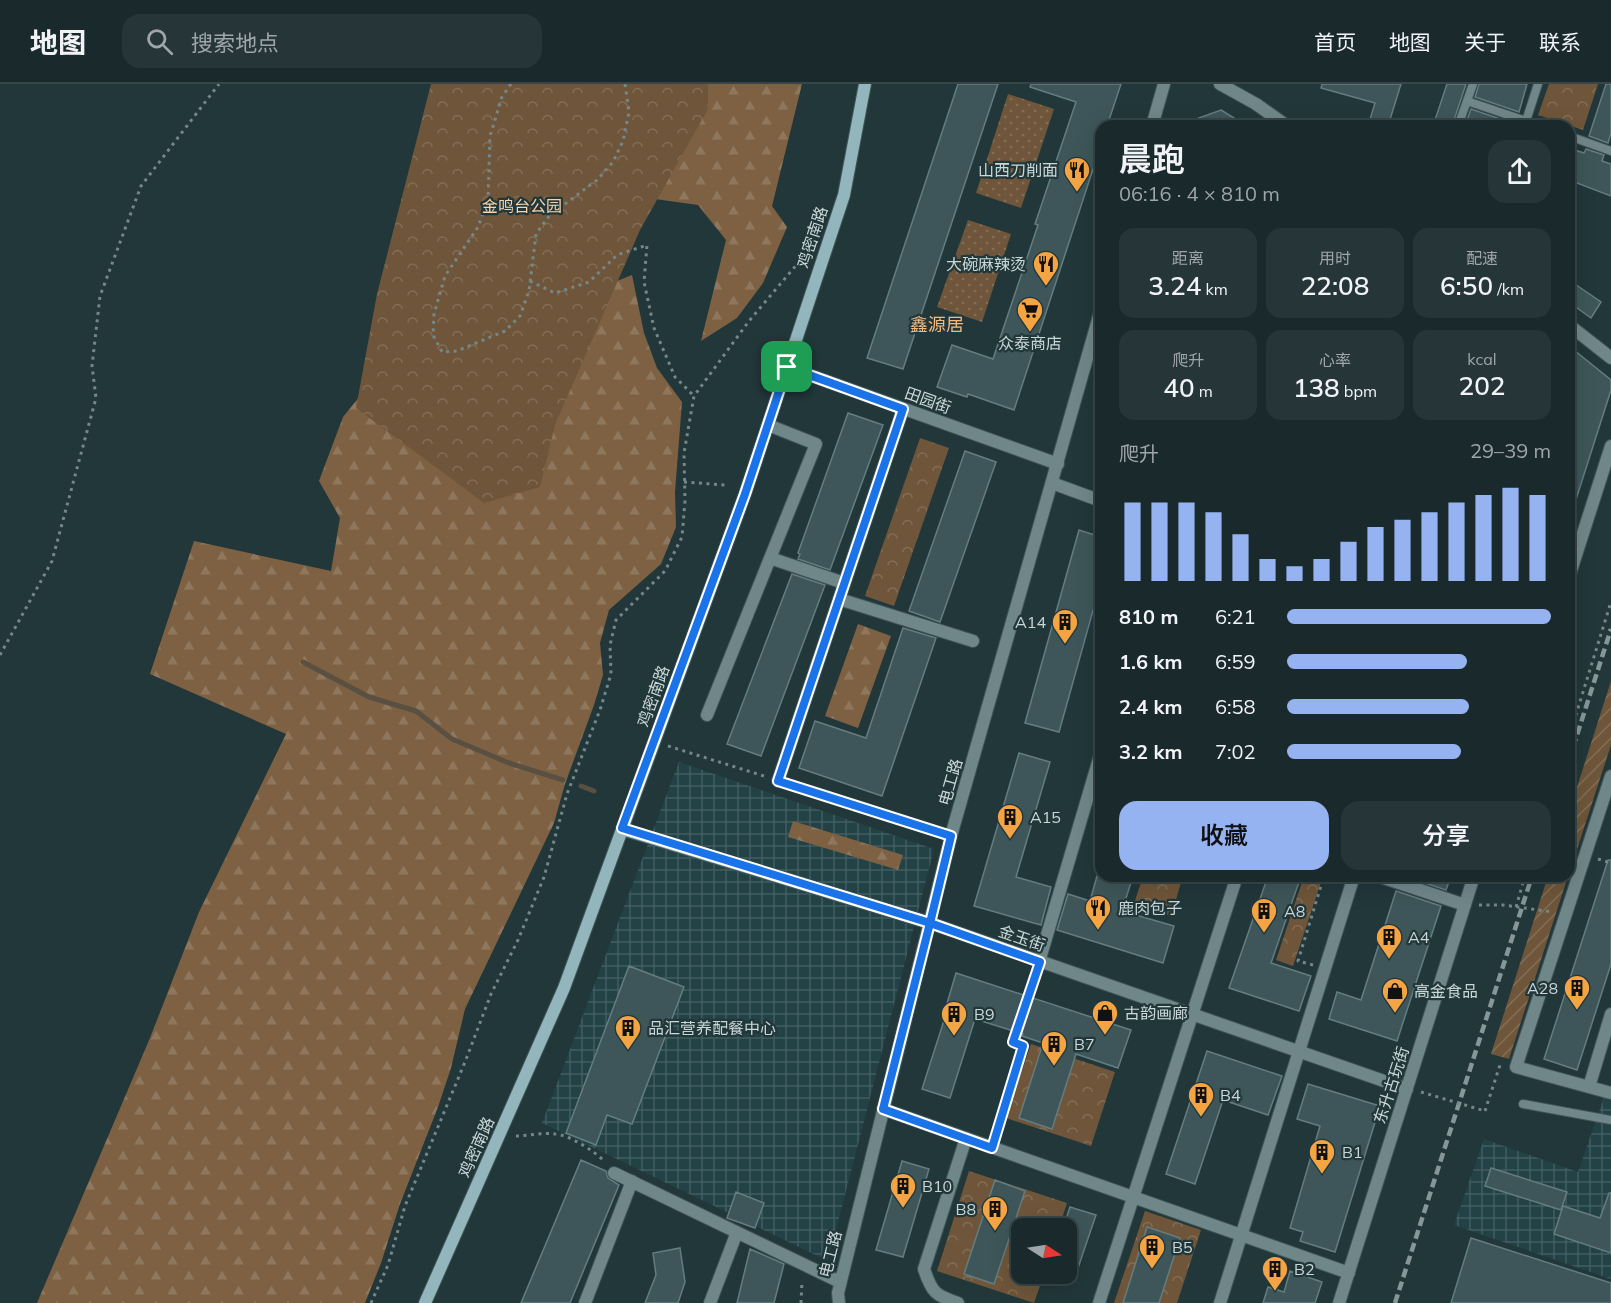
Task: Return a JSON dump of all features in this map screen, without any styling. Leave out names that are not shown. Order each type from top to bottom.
[{"type":"main road","name":"鸡密南路","points":[[425,1303],[564,988],[741,505],[844,195],[866,84]]},
{"type":"main road","name":"金玉街","points":[[622,828],[930,923]]},
{"type":"street","points":[[1154,120],[1164,84]]},
{"type":"street","points":[[1220,84],[1256,104],[1279,120]]},
{"type":"street","points":[[1575,330],[1611,358]]},
{"type":"street","name":"电工路","points":[[838,1303],[840,1282],[951,836],[1095,331]]},
{"type":"street","name":"田园街","points":[[787,367],[1058,464]]},
{"type":"street","points":[[778,781],[903,409]]},
{"type":"street","points":[[706,715],[816,444],[768,425]]},
{"type":"street","points":[[1575,546],[1611,446]]},
{"type":"street","points":[[1052,483],[1095,499]]},
{"type":"street","points":[[770,558],[844,583]]},
{"type":"street","points":[[839,599],[974,641]]},
{"type":"street","points":[[1040,962],[1095,773]]},
{"type":"street","points":[[1611,776],[1516,1067],[1611,1093]]},
{"type":"street","points":[[1099,1303],[1235,882]]},
{"type":"street","points":[[1220,1303],[1352,882]]},
{"type":"street","points":[[1396,882],[1465,905]]},
{"type":"street","name":"东升古玩街","points":[[1339,1303],[1472,882]]},
{"type":"street","name":"金玉街","points":[[930,923],[1407,1089]]},
{"type":"street","points":[[1589,1087],[1611,1014]]},
{"type":"street","points":[[883,1109],[1349,1273]]},
{"type":"street","points":[[958,1303],[938,1296],[924,1269],[966,1138]]},
{"type":"street","points":[[614,1173],[840,1282]]},
{"type":"street","points":[[585,1303],[632,1181]]},
{"type":"street","points":[[710,1303],[737,1232]]},
{"type":"lane","points":[[1460,120],[1473,84]]},
{"type":"lane","points":[[1526,120],[1538,84]]},
{"type":"lane","points":[[1467,101],[1523,120]]},
{"type":"lane","points":[[1575,138],[1611,151]]},
{"type":"lane","points":[[1523,1104],[1611,1120]]},
{"type":"path","points":[[0,655],[52,561],[96,398],[92,366],[100,297],[141,186],[219,84]]},
{"type":"path","points":[[511,84],[502,97],[490,136],[488,200],[478,227],[445,276],[434,314],[433,335],[442,351],[457,351],[505,331],[520,316],[529,291],[536,234],[549,216],[597,180],[613,162],[623,141],[629,112],[625,84]]},
{"type":"path","points":[[530,281],[555,293],[589,282],[617,255],[647,245],[644,282],[654,328],[675,377],[694,396]]},
{"type":"path","points":[[371,1303],[388,1265],[405,1206],[491,994],[518,940],[544,877],[567,794],[600,710],[611,674],[610,645],[616,620],[665,571],[682,537],[684,453],[694,396],[749,321],[804,256]]},
{"type":"path","points":[[684,482],[725,485]]},
{"type":"path","points":[[1575,717],[1611,602]]},
{"type":"path","points":[[668,746],[951,836]]},
{"type":"path","points":[[1322,882],[1298,961],[1325,969]]},
{"type":"path","points":[[1516,907],[1523,882]]},
{"type":"path","points":[[1465,905],[1567,912]]},
{"type":"path","points":[[992,1148],[1023,1046],[1013,1042],[1040,962]]},
{"type":"path","points":[[1421,1092],[1485,1111],[1502,1060]]},
{"type":"path","points":[[516,1136],[552,1133],[559,1135],[599,1155],[614,1173]]},
{"type":"path","points":[[801,1303],[804,1264]]},
{"type":"shaded area","points":[[679,762],[934,849],[828,1261],[542,1123]]},
{"type":"shaded area","points":[[1608,1086],[1611,1087],[1611,1279],[1454,1225],[1484,1139],[1578,1172]]},
{"type":"green space","name":"金鸣台公园","points":[[431,84],[708,84],[708,109],[640,230],[555,425],[540,487],[484,503],[356,408],[377,294]]},
{"type":"green space","points":[[666,84],[802,84],[772,206],[787,227],[763,283],[737,318],[701,341],[726,240],[698,205],[648,198]]},
{"type":"green space","points":[[1549,84],[1598,84],[1583,130],[1575,127],[1575,120],[1553,120],[1538,115]]},
{"type":"green space","points":[[1008,94],[1054,109],[1021,208],[976,193]]},
{"type":"green space","points":[[968,220],[1011,234],[982,322],[937,307]]},
{"type":"green space","points":[[632,275],[644,333],[657,368],[682,402],[675,492],[676,527],[661,564],[609,610],[600,643],[603,675],[565,784],[554,823],[465,1009],[451,1068],[438,1107],[365,1303],[37,1303],[150,1038],[199,912],[286,734],[150,674],[194,541],[331,571],[340,518],[319,481],[343,417],[385,365],[557,305]]},
{"type":"green space","points":[[920,438],[949,448],[894,606],[865,596]]},
{"type":"green space","points":[[858,624],[891,636],[858,728],[825,716]]},
{"type":"green space","points":[[1611,681],[1611,745],[1575,856],[1575,793]]},
{"type":"green space","points":[[793,821],[903,855],[898,870],[788,837]]},
{"type":"green space","points":[[1141,882],[1181,882],[1171,916],[1134,904]]},
{"type":"green space","points":[[1302,882],[1321,882],[1293,966],[1276,960]]},
{"type":"green space","points":[[1546,882],[1566,882],[1509,1059],[1491,1054]]},
{"type":"green space","points":[[1031,1044],[1115,1072],[1091,1146],[1006,1118]]},
{"type":"green space","points":[[969,1171],[1067,1203],[1062,1218],[1011,1218],[1011,1284],[1041,1284],[1034,1303],[937,1271]]},
{"type":"green space","points":[[1145,1211],[1201,1230],[1177,1303],[1114,1303]]},
{"type":"building","points":[[958,84],[998,84],[903,369],[867,358]]},
{"type":"building","points":[[1031,84],[1121,84],[1109,120],[1095,120],[1095,163],[1014,410],[968,394],[967,397],[937,387],[952,345],[993,359],[1038,225],[1035,224],[1076,102],[1030,87]]},
{"type":"building","points":[[1322,84],[1401,84],[1390,120],[1370,120],[1375,103],[1321,88]]},
{"type":"building","points":[[1447,84],[1466,84],[1454,120],[1435,120]]},
{"type":"building","points":[[1479,84],[1527,84],[1519,112],[1475,97]]},
{"type":"building","points":[[1606,84],[1611,84],[1611,133],[1608,143],[1589,136]]},
{"type":"building","points":[[1471,109],[1503,120],[1467,120]]},
{"type":"building","points":[[1221,110],[1237,120],[1193,120]]},
{"type":"building","points":[[1586,149],[1604,155],[1602,161],[1611,164],[1611,196],[1575,182],[1575,150],[1584,153]]},
{"type":"building","points":[[1575,284],[1601,302],[1591,318],[1575,306]]},
{"type":"building","points":[[1575,351],[1611,380],[1611,390],[1575,503]]},
{"type":"building","points":[[848,413],[883,425],[830,570],[798,559],[800,554],[798,553]]},
{"type":"building","points":[[965,451],[996,462],[940,622],[909,611]]},
{"type":"building","name":"A14","points":[[1079,530],[1095,535],[1095,603],[1059,732],[1025,723]]},
{"type":"building","points":[[792,574],[825,585],[761,756],[727,744]]},
{"type":"building","points":[[903,628],[936,638],[882,796],[799,768],[815,721],[866,738]]},
{"type":"building","name":"A15","points":[[1019,753],[1050,762],[1016,877],[1051,887],[1041,925],[974,906]]},
{"type":"building","name":"A28","points":[[1608,860],[1611,860],[1611,964],[1577,1070],[1544,1059]]},
{"type":"building","points":[[1095,882],[1131,882],[1122,911],[1174,926],[1163,963],[1057,930],[1068,894],[1090,901]]},
{"type":"building","name":"A8","points":[[1266,882],[1299,882],[1271,963],[1311,976],[1299,1011],[1229,988]]},
{"type":"building","points":[[1422,882],[1449,882],[1446,890]]},
{"type":"building","points":[[1396,891],[1441,906],[1397,1041],[1329,1019],[1337,992],[1361,1000]]},
{"type":"building","name":"品汇营养配餐中心","points":[[629,966],[684,987],[632,1124],[607,1115],[596,1145],[566,1133]]},
{"type":"building","points":[[956,973],[1131,1030],[1118,1068],[1076,1054],[1052,1129],[1019,1118],[1043,1043],[1022,1036],[1023,1034],[975,1019],[950,1098],[922,1089],[947,1011],[945,1010]]},
{"type":"building","name":"B4","points":[[1207,1051],[1282,1076],[1268,1115],[1223,1100],[1195,1184],[1166,1174]]},
{"type":"building","points":[[1308,1084],[1380,1106],[1335,1252],[1300,1241],[1303,1232],[1290,1228],[1320,1126],[1297,1119]]},
{"type":"building","points":[[581,1160],[606,1171],[608,1178],[619,1185],[570,1303],[521,1303]]},
{"type":"building","name":"B10","points":[[902,1161],[929,1169],[903,1257],[876,1250]]},
{"type":"building","points":[[1491,1168],[1567,1192],[1561,1210],[1485,1186]]},
{"type":"building","name":"B8","points":[[995,1180],[1025,1191],[1016,1218],[1011,1218],[1011,1233],[994,1284],[964,1274]]},
{"type":"building","points":[[736,1192],[764,1203],[755,1228],[727,1218]]},
{"type":"building","points":[[1609,1193],[1611,1193],[1611,1253],[1554,1234],[1563,1206],[1600,1218]]},
{"type":"building","points":[[1070,1207],[1096,1215],[1078,1268],[1077,1218],[1066,1218]]},
{"type":"building","name":"B5","points":[[1147,1227],[1180,1238],[1159,1303],[1123,1303]]},
{"type":"building","points":[[1471,1238],[1611,1283],[1611,1303],[1451,1303]]},
{"type":"building","points":[[680,1248],[685,1282],[678,1303],[645,1303],[656,1275],[653,1253]]},
{"type":"building","points":[[750,1249],[784,1264],[774,1303],[737,1303]]},
{"type":"building","points":[[1290,1271],[1322,1282],[1315,1303],[1263,1303],[1268,1287],[1284,1292]]},
{"type":"waterway","points":[[303,662],[369,697],[416,711],[452,739],[509,763],[563,780]]},
{"type":"waterway","points":[[581,786],[594,791]]},
{"type":"railway","points":[[1575,741],[1611,629]]},
{"type":"railway","points":[[1395,1303],[1530,882]]},
{"type":"place","name":"山西刀削面","points":[[1077,193]]},
{"type":"place","name":"大碗麻辣烫","points":[[1046,287]]},
{"type":"place","name":"众泰商店","points":[[1030,333]]},
{"type":"place","name":"A14","points":[[1065,645]]},
{"type":"place","name":"A15","points":[[1010,840]]},
{"type":"place","name":"鹿肉包子","points":[[1098,931]]},
{"type":"place","name":"A8","points":[[1264,934]]},
{"type":"place","name":"A4","points":[[1389,960]]},
{"type":"place","name":"A28","points":[[1577,1011]]},
{"type":"place","name":"高金食品","points":[[1395,1014]]},
{"type":"place","name":"古韵画廊","points":[[1105,1036]]},
{"type":"place","name":"B9","points":[[954,1037]]},
{"type":"place","name":"品汇营养配餐中心","points":[[628,1051]]},
{"type":"place","name":"B7","points":[[1054,1067]]},
{"type":"place","name":"B4","points":[[1201,1118]]},
{"type":"place","name":"B1","points":[[1322,1175]]},
{"type":"place","name":"B10","points":[[903,1209]]},
{"type":"place","name":"B8","points":[[995,1232]]},
{"type":"place","name":"B5","points":[[1152,1270]]},
{"type":"place","name":"B2","points":[[1275,1292]]},
{"type":"district","name":"鑫源居","points":[[937,324]]},
{"type":"route","points":[[787,367],[745,494],[622,828],[930,923],[883,1109],[992,1148],[1023,1046],[1013,1042],[1040,962],[930,923],[951,836],[778,781],[903,409],[787,367]]}]
